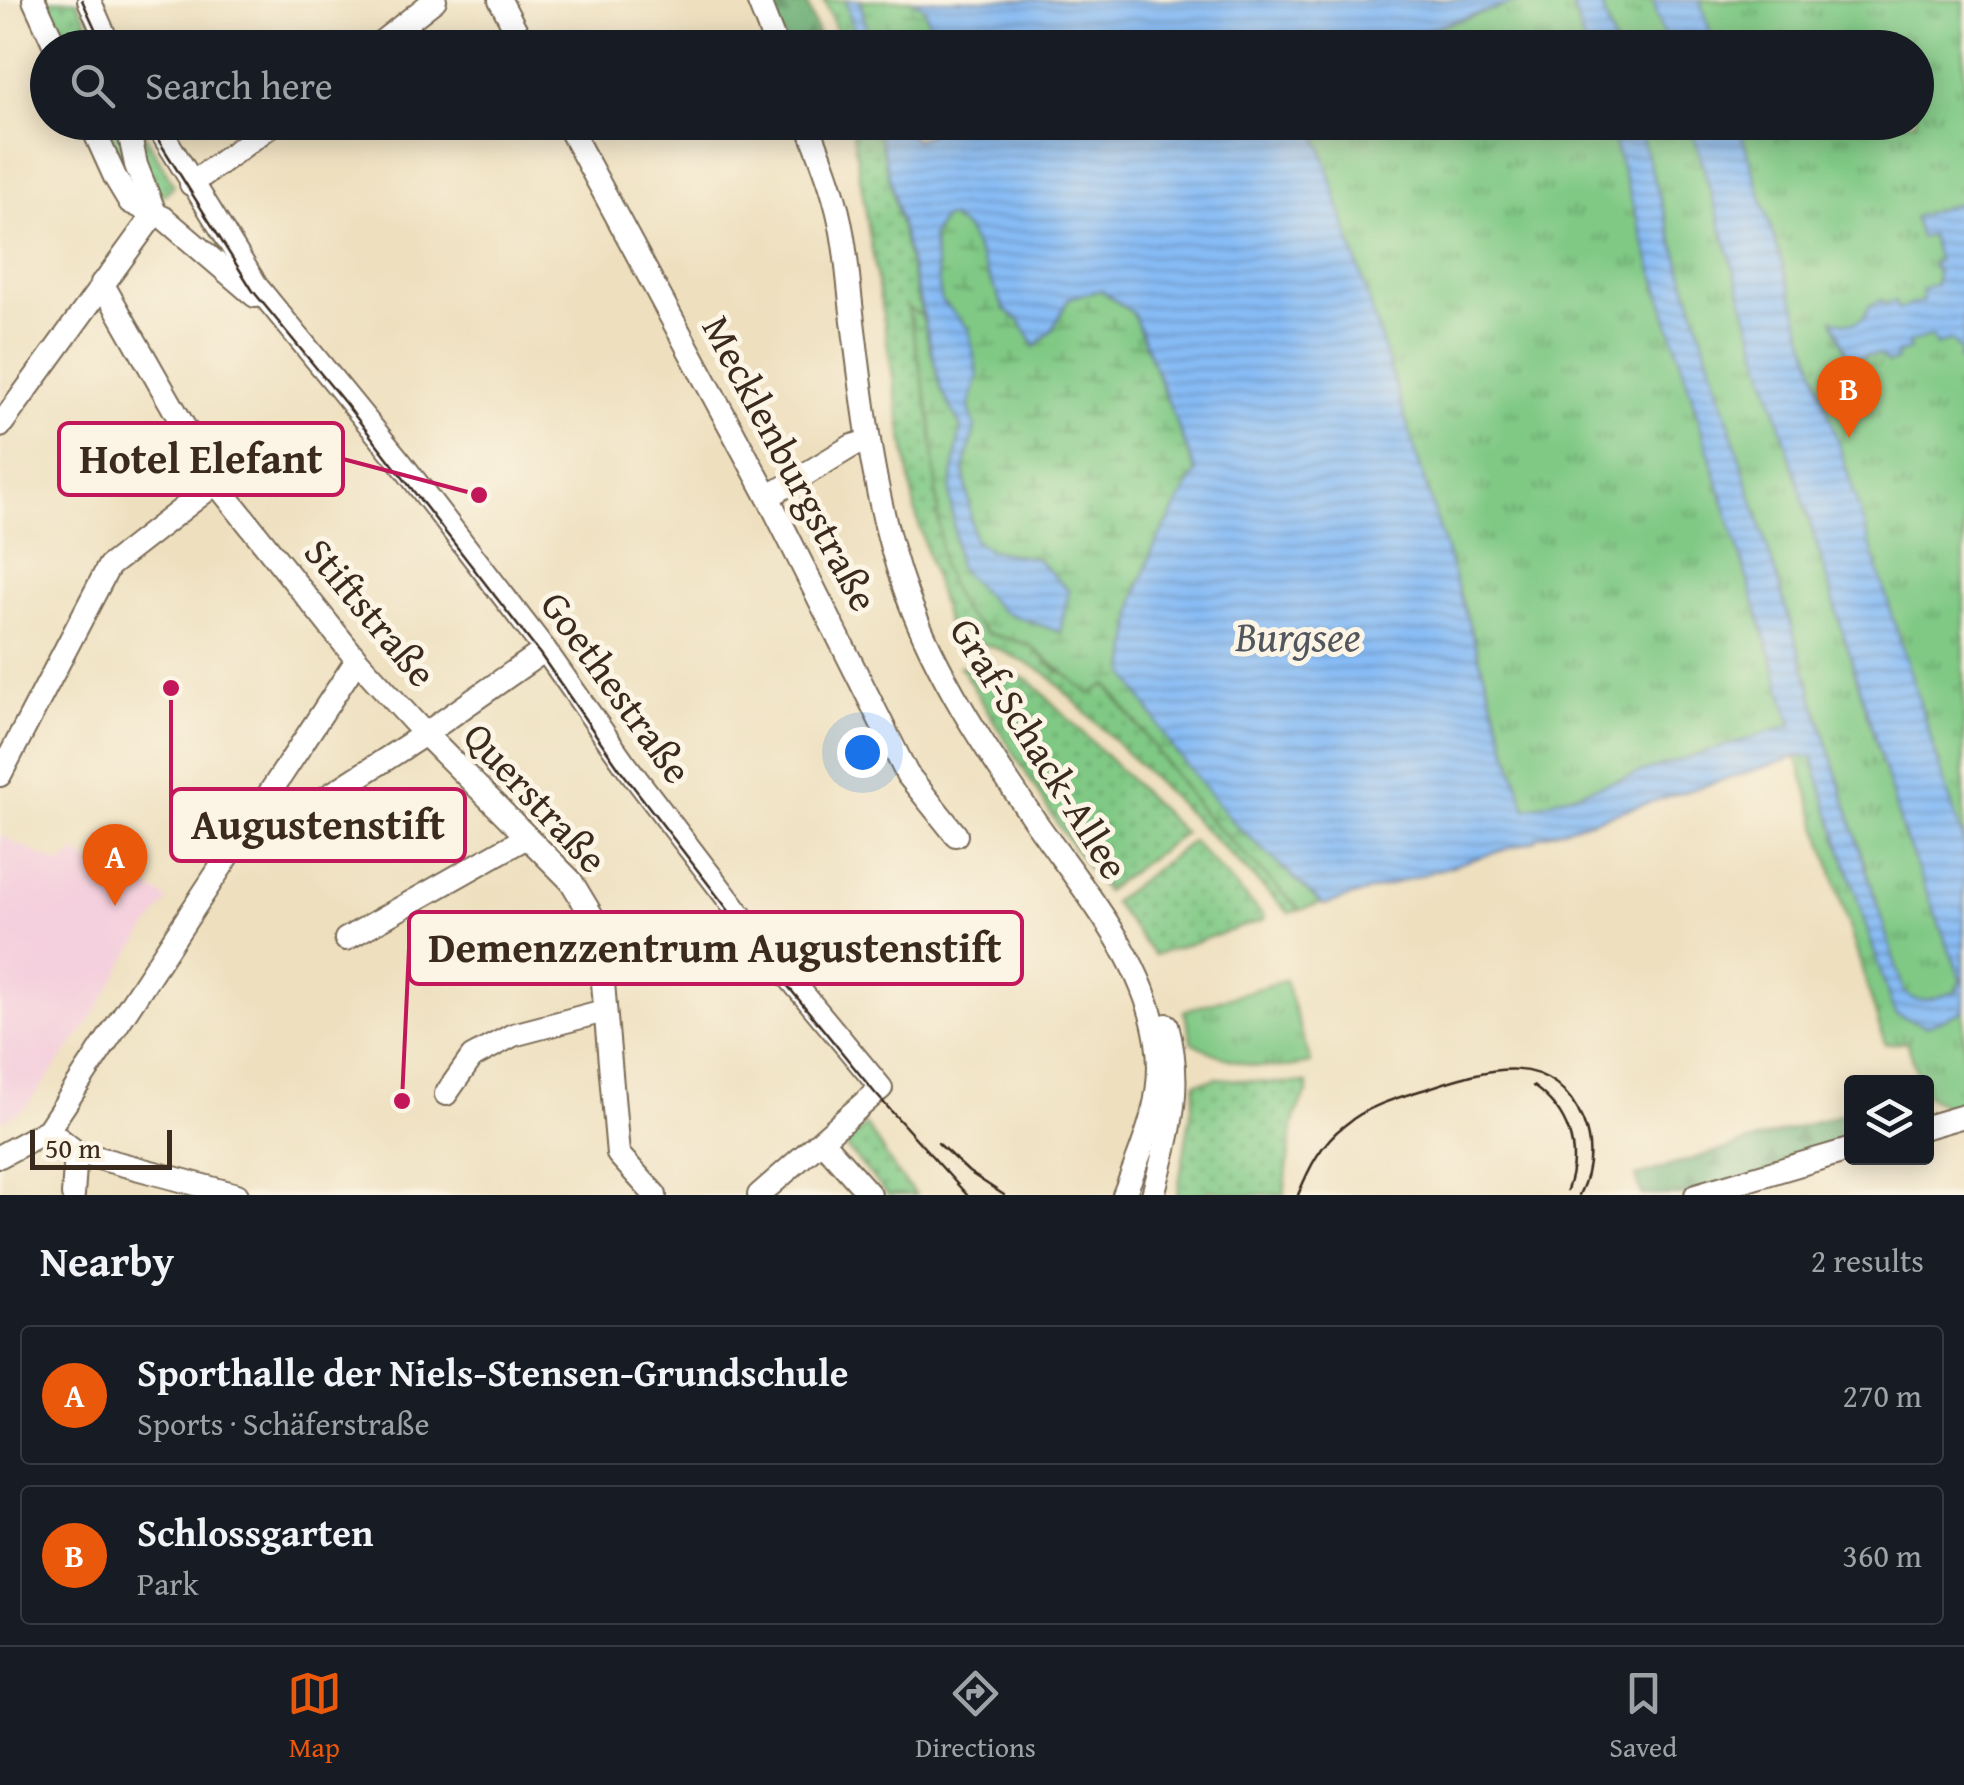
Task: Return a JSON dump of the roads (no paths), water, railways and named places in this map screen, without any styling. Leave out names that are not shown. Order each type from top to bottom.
[{"type":"street","points":[[34,0],[48,30]]},
{"type":"street","points":[[88,0],[102,30]]},
{"type":"street","points":[[397,30],[435,0]]},
{"type":"street","points":[[500,0],[516,30]]},
{"type":"street","points":[[758,0],[770,30]]},
{"type":"street","name":"Goethestraße","points":[[98,140],[130,202],[155,213],[292,329]]},
{"type":"street","points":[[0,426],[155,213],[131,140]]},
{"type":"street","name":"Goethestraße","points":[[165,140],[258,288],[545,650],[625,764],[774,959],[881,1088],[822,1141]]},
{"type":"street","points":[[191,184],[251,140]]},
{"type":"street","name":"Mecklenburgstraße","points":[[576,140],[768,497],[907,774],[956,835]]},
{"type":"street","name":"Graf-Schack-Allee","points":[[813,140],[836,203],[869,442],[906,593],[938,666],[995,762],[1152,985],[1173,1048],[1173,1119],[1153,1195]]},
{"type":"street","name":"Stiftstraße","points":[[102,283],[216,483],[357,660],[425,734]]},
{"type":"street","points":[[768,497],[852,446],[869,442]]},
{"type":"street","points":[[0,775],[109,566],[216,483]]},
{"type":"street","points":[[233,850],[328,797],[545,650]]},
{"type":"street","points":[[0,1156],[48,1130],[357,660]]},
{"type":"street","name":"Querstraße","points":[[425,734],[571,882],[598,926],[618,1154],[655,1195]]},
{"type":"street","points":[[346,938],[527,837]]},
{"type":"street","name":"Graf-Schack-Allee","points":[[1104,920],[1140,986],[1158,1043],[1153,1115],[1124,1195]]},
{"type":"street","points":[[446,1094],[472,1058],[513,1035],[604,1011]]},
{"type":"street","points":[[1934,1125],[1964,1116]]},
{"type":"street","points":[[48,1130],[76,1152],[237,1195]]},
{"type":"street","points":[[759,1195],[822,1141],[870,1195]]},
{"type":"street","points":[[1696,1195],[1844,1151]]},
{"type":"street","points":[[72,1195],[76,1152]]},
{"type":"water","points":[[846,0],[860,0],[867,30],[854,30]]},
{"type":"water","points":[[913,0],[1524,0],[1425,30],[931,30],[924,7]]},
{"type":"water","points":[[1571,0],[1600,0],[1610,30],[1580,30]]},
{"type":"water","points":[[1653,0],[1700,0],[1710,30],[1662,30]]},
{"type":"water","name":"Burgsee","points":[[880,140],[1319,140],[1526,809],[1792,725],[1613,140],[1642,140],[1904,992],[1916,999],[1929,999],[1957,991],[1961,979],[1903,832],[1695,140],[1743,140],[1964,844],[1964,1011],[1927,1026],[1896,1015],[1812,757],[1797,757],[1324,905],[1232,821],[1175,751],[1126,673],[1135,599],[1153,549],[1196,472],[1133,313],[1101,290],[1069,298],[1052,330],[1035,347],[1020,321],[1005,310],[967,230],[950,217],[943,218],[932,236],[941,300],[968,328],[978,375],[969,407],[975,428],[964,470],[974,540],[989,550],[1037,559],[1069,591],[1060,632],[1001,611],[958,567],[950,492],[961,427],[941,389]]},
{"type":"water","points":[[1964,201],[1964,359],[1958,360],[1961,352],[1950,340],[1936,346],[1932,336],[1908,343],[1910,350],[1896,354],[1897,360],[1888,363],[1879,355],[1867,355],[1850,363],[1833,319],[1855,322],[1864,317],[1869,306],[1882,300],[1884,304],[1895,301],[1898,309],[1923,301],[1921,290],[1936,285],[1937,271],[1931,264],[1938,261],[1930,235],[1920,238],[1914,217]]},
{"type":"tram line","points":[[82,0],[96,30]]},
{"type":"tram line","points":[[158,140],[253,291],[540,654],[619,768],[769,963],[875,1093],[967,1195]]},
{"type":"tram line","points":[[1298,1195],[1322,1148],[1364,1112],[1473,1075],[1516,1070],[1536,1073],[1554,1082],[1570,1098],[1583,1121],[1589,1158],[1579,1195]]},
{"type":"tram line","points":[[1533,1086],[1555,1107],[1569,1132],[1573,1160],[1567,1190]]},
{"type":"tram line","points":[[938,1143],[969,1172],[1004,1195]]},
{"type":"place","name":"Schlossgarten","points":[[1849,438]]},
{"type":"place","name":"Hotel Elefant","points":[[479,495]]},
{"type":"place","name":"Augustenstift","points":[[171,688]]},
{"type":"place","name":"Sporthalle der Niels-Stensen-Grundschule","points":[[115,906]]},
{"type":"place","name":"Demenzzentrum Augustenstift","points":[[402,1101]]}]
